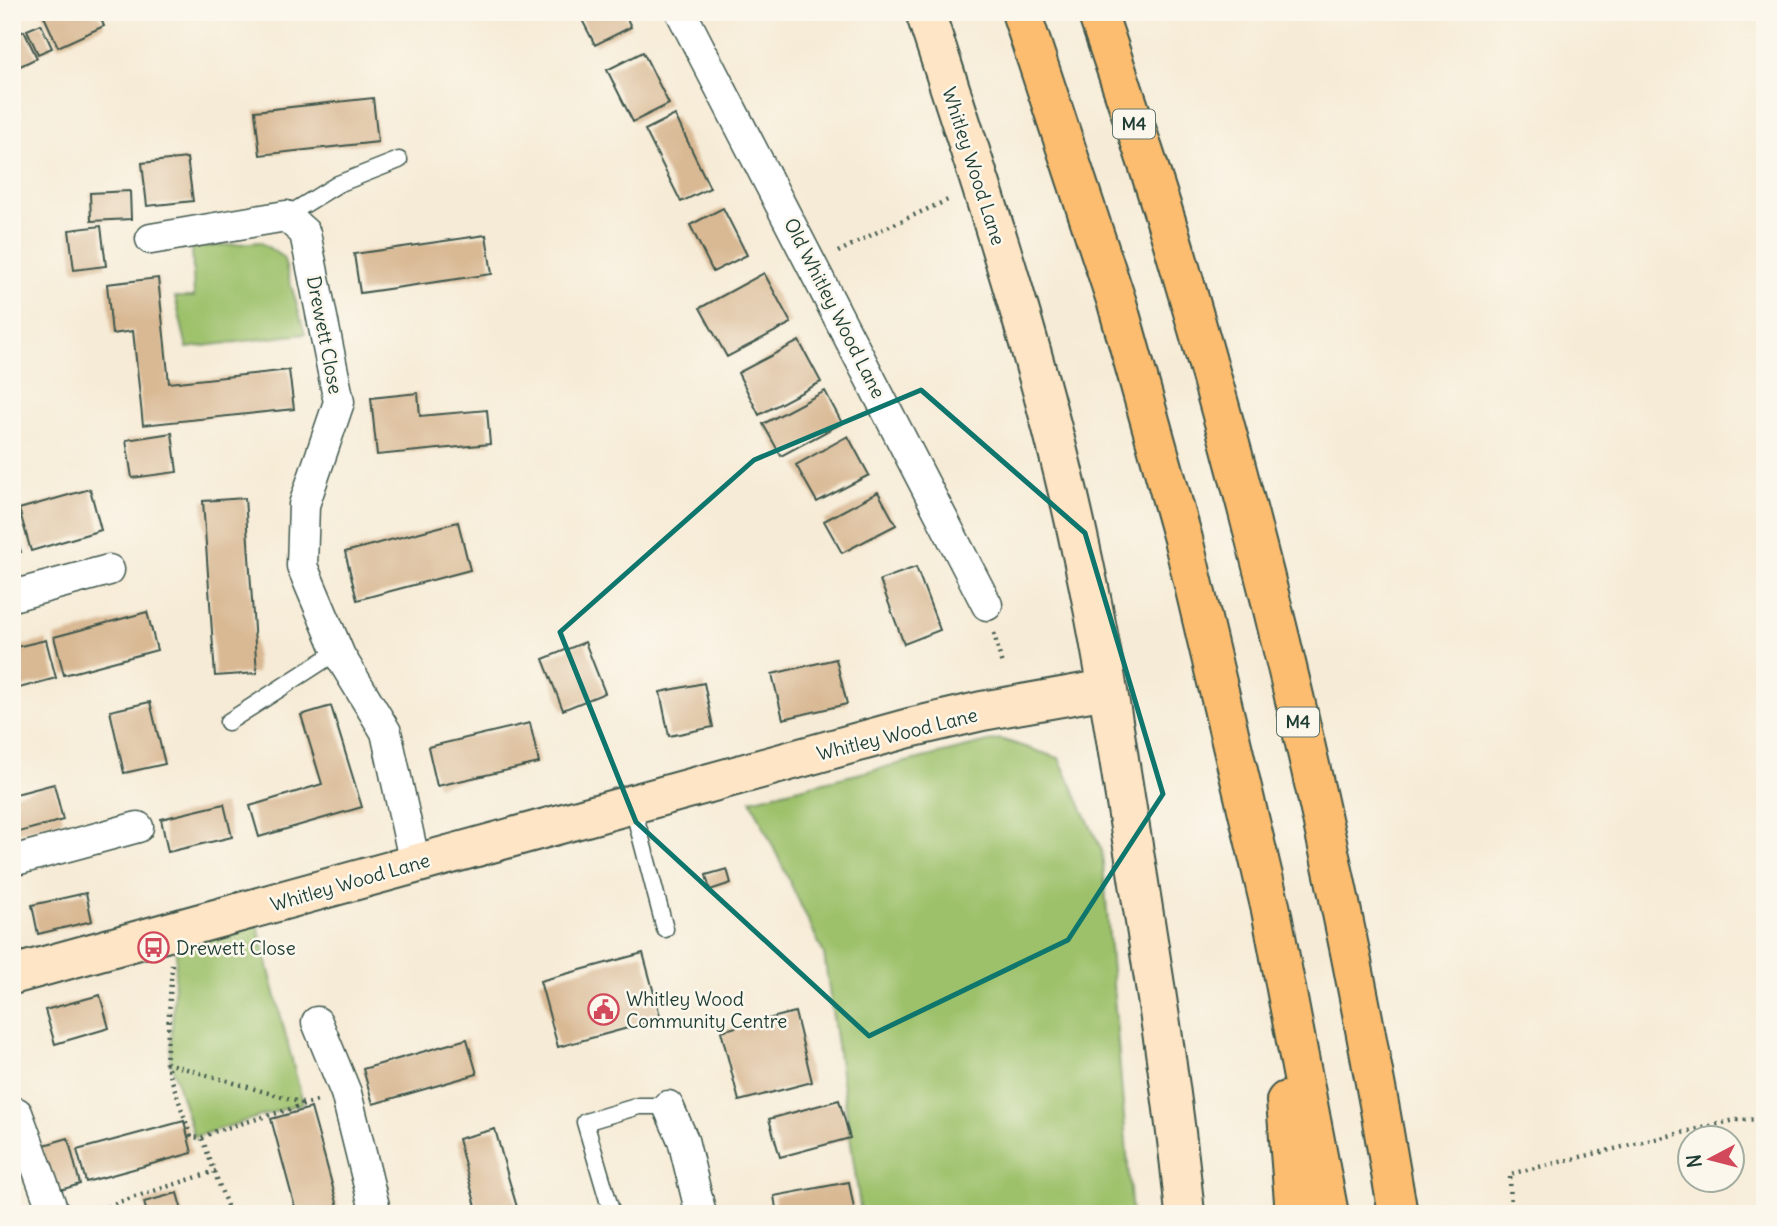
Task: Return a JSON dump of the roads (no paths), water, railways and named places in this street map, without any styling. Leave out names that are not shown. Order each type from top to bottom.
[{"type":"highway","points":[[1021,12],[1117,303],[1183,539],[1270,910],[1329,1214]]},
{"type":"highway","name":"M4","points":[[1097,12],[1171,236],[1249,516],[1331,861],[1398,1214]]},
{"type":"highway","points":[[1270,910],[1295,1214]]},
{"type":"main road","name":"Whitley Wood Lane","points":[[12,975],[909,728],[982,711],[1107,689],[1083,559],[1049,418],[1007,270],[925,12]]},
{"type":"main road","points":[[1107,689],[1161,1024],[1185,1214]]},
{"type":"street","name":"Old Whitley Wood Lane","points":[[681,12],[987,605]]},
{"type":"street","points":[[151,239],[286,216]]},
{"type":"street","name":"Drewett Close","points":[[286,216],[305,233],[339,402],[304,505],[302,566],[338,651],[386,732],[415,864]]},
{"type":"street","points":[[12,596],[109,570]]},
{"type":"street","points":[[12,861],[138,827]]},
{"type":"street","points":[[317,1022],[346,1093],[376,1214]]},
{"type":"street","points":[[668,1107],[683,1140],[701,1214]]},
{"type":"street","points":[[17,1113],[54,1214]]},
{"type":"lane","points":[[286,216],[338,184],[399,160]]},
{"type":"lane","points":[[228,722],[338,651]]},
{"type":"lane","points":[[632,804],[665,929]]},
{"type":"lane","points":[[612,1214],[585,1122],[639,1106],[668,1107]]},
{"type":"place","name":"Drewett Close","points":[[153,948]]},
{"type":"place","name":"Whitley Wood Community Centre","points":[[603,1010]]}]
